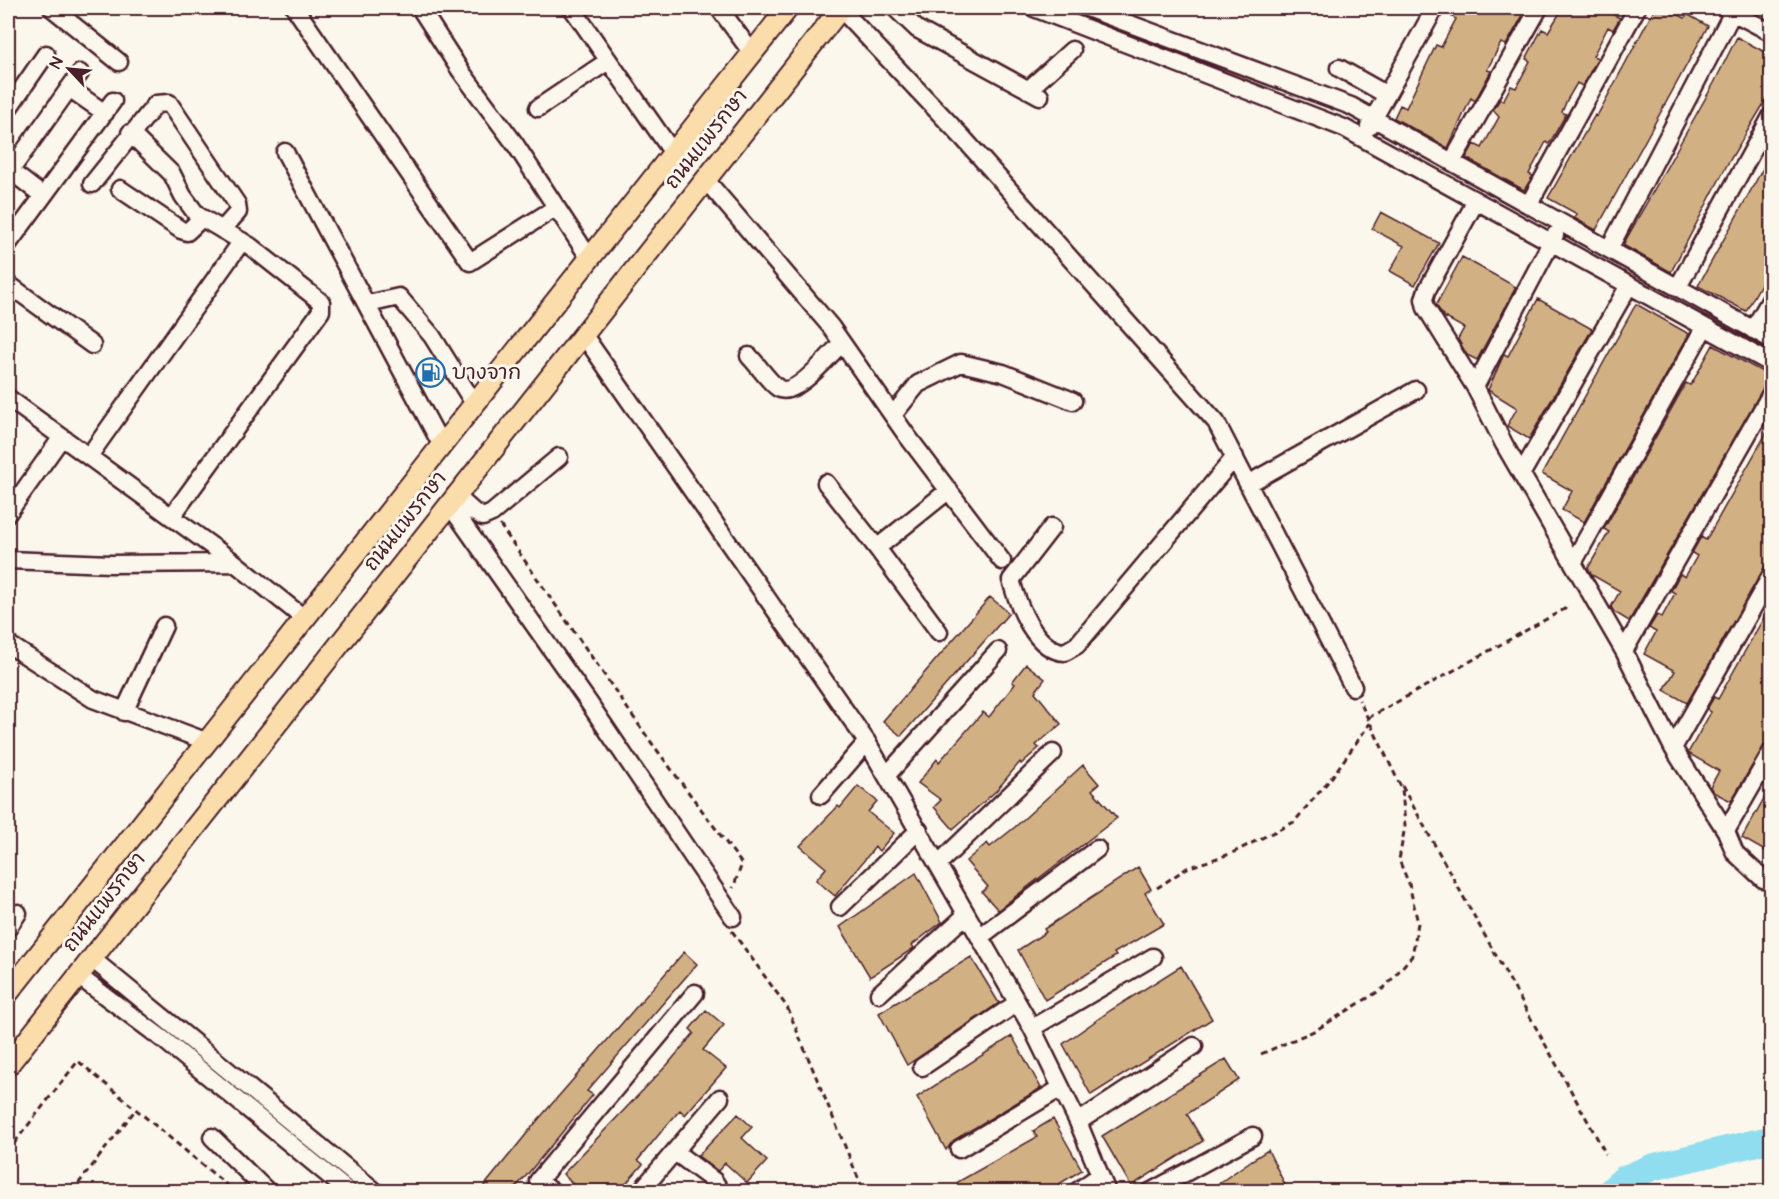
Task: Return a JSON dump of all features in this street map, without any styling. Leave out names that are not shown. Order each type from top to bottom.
[{"type":"main road","name":"ถนนแพรกษา","points":[[8,993],[788,8]]},
{"type":"main road","name":"ถนนแพรกษา","points":[[8,1065],[841,8]]},
{"type":"street","points":[[52,8],[119,62]]},
{"type":"street","points":[[295,8],[470,262],[555,208]]},
{"type":"street","points":[[572,8],[673,153]]},
{"type":"street","points":[[718,8],[752,53]]},
{"type":"street","points":[[841,8],[964,139],[1216,422],[1353,687]]},
{"type":"street","points":[[895,8],[917,29],[1034,93],[1072,50]]},
{"type":"street","points":[[1034,8],[1344,128],[1628,287],[1772,364]]},
{"type":"street","points":[[1087,8],[1351,106],[1772,340]]},
{"type":"street","points":[[1363,139],[1435,8]]},
{"type":"street","points":[[1452,162],[1539,8]]},
{"type":"street","points":[[1529,204],[1637,8]]},
{"type":"street","points":[[1609,249],[1729,10],[1772,33]]},
{"type":"street","points":[[422,11],[460,70],[515,144],[590,259]]},
{"type":"street","points":[[8,109],[46,54]]},
{"type":"street","points":[[1206,75],[1214,55]]},
{"type":"street","points":[[538,108],[608,61]]},
{"type":"street","points":[[1339,68],[1387,95]]},
{"type":"street","points":[[43,196],[8,172],[80,73]]},
{"type":"street","points":[[8,244],[109,107],[69,88]]},
{"type":"street","points":[[92,184],[130,133],[156,104],[169,103],[237,204],[238,212],[222,230]]},
{"type":"street","points":[[1678,287],[1772,115]]},
{"type":"street","points":[[130,133],[172,174],[183,196],[202,218],[242,241],[305,286],[321,302],[321,310],[172,516]]},
{"type":"street","points":[[285,152],[442,446]]},
{"type":"street","points":[[705,179],[831,327],[841,344],[1002,561]]},
{"type":"street","points":[[120,189],[181,230],[187,232],[202,218]]},
{"type":"street","points":[[1476,201],[1424,299],[1426,308],[1475,387],[1504,444],[1624,651],[1673,748],[1726,831],[1735,854],[1763,879],[1772,882]]},
{"type":"street","points":[[1475,387],[1562,223]]},
{"type":"street","points":[[89,456],[242,241]]},
{"type":"street","points":[[8,284],[92,345]]},
{"type":"street","points":[[1522,473],[1628,287]]},
{"type":"street","points":[[368,304],[399,297],[432,336],[475,405]]},
{"type":"street","points":[[1753,330],[1772,297]]},
{"type":"street","points":[[1573,563],[1704,328]]},
{"type":"street","points":[[583,334],[867,742],[966,915],[981,936],[1032,1028],[1078,1122],[1103,1184],[1076,1191]]},
{"type":"street","points":[[750,356],[778,388],[786,391],[797,388],[841,344]]},
{"type":"street","points":[[893,415],[918,384],[961,363],[1003,373],[1073,401]]},
{"type":"street","points":[[1248,484],[1416,390]]},
{"type":"street","points":[[1624,651],[1772,392]]},
{"type":"street","points":[[8,399],[172,516],[305,619]]},
{"type":"street","points":[[8,513],[62,438]]},
{"type":"street","points":[[452,500],[483,517],[492,513],[559,457]]},
{"type":"street","points":[[1052,527],[1011,580],[1020,606],[1038,637],[1050,648],[1065,652],[1077,645],[1235,457]]},
{"type":"street","points":[[826,483],[939,632]]},
{"type":"street","points":[[877,548],[949,490]]},
{"type":"street","points":[[452,500],[733,917]]},
{"type":"street","points":[[8,560],[111,564],[235,563]]},
{"type":"street","points":[[1673,748],[1772,574]]},
{"type":"street","points":[[124,712],[164,626]]},
{"type":"street","points":[[8,644],[93,699],[208,742]]},
{"type":"street","points":[[887,775],[998,651]]},
{"type":"street","points":[[821,795],[867,742]]},
{"type":"street","points":[[1726,831],[1772,751]]},
{"type":"street","points":[[938,864],[1053,753]]},
{"type":"street","points":[[840,907],[919,830]]},
{"type":"street","points":[[981,936],[1097,849]]},
{"type":"street","points":[[8,928],[18,913]]},
{"type":"street","points":[[879,994],[966,915]]},
{"type":"street","points":[[1032,1028],[1153,957]]},
{"type":"street","points":[[91,958],[376,1191]]},
{"type":"street","points":[[77,975],[164,1040],[349,1191]]},
{"type":"street","points":[[553,1191],[532,1186],[695,993]]},
{"type":"street","points":[[922,1067],[1017,1003]]},
{"type":"street","points":[[1078,1122],[1194,1046]]},
{"type":"street","points":[[959,1149],[1061,1088]]},
{"type":"street","points":[[640,1191],[720,1098]]},
{"type":"street","points":[[1150,1191],[1253,1136]]},
{"type":"street","points":[[212,1137],[268,1191]]},
{"type":"street","points":[[675,1152],[714,1181],[721,1191]]},
{"type":"path","points":[[1368,718],[1570,606]]},
{"type":"path","points":[[1261,1054],[1316,1030],[1384,988],[1412,956],[1418,923],[1409,884],[1399,860],[1405,826],[1402,789],[1353,687]]},
{"type":"path","points":[[1157,888],[1187,868],[1230,854],[1294,822],[1332,777],[1370,723]]},
{"type":"path","points":[[1384,753],[1606,1154]]},
{"type":"path","points":[[8,1151],[78,1061],[235,1191]]},
{"type":"path","points":[[72,1191],[136,1110]]},
{"type":"building","points":[[1457,8],[1522,8],[1520,13],[1523,15],[1506,45],[1501,43],[1487,70],[1491,71],[1475,101],[1471,98],[1448,148],[1394,118],[1400,105],[1406,108],[1436,45],[1441,47],[1456,19],[1452,17]]},
{"type":"building","points":[[1563,8],[1600,8],[1620,18],[1613,30],[1608,27],[1593,56],[1598,58],[1582,86],[1577,83],[1567,100],[1562,112],[1566,114],[1549,144],[1546,142],[1529,174],[1533,176],[1524,190],[1466,158],[1474,144],[1482,148],[1499,117],[1493,110],[1500,99],[1503,101],[1511,86],[1516,88],[1530,61],[1526,59],[1542,29],[1548,32]]},
{"type":"building","points":[[1655,8],[1664,8],[1685,18],[1687,14],[1708,26],[1596,230],[1574,218],[1577,214],[1548,198],[1595,115],[1597,116]]},
{"type":"building","points":[[1737,37],[1772,56],[1772,90],[1727,165],[1671,272],[1623,245],[1714,83]]},
{"type":"building","points":[[1772,152],[1772,264],[1746,311],[1698,286]]},
{"type":"building","points":[[1381,212],[1439,243],[1415,285],[1390,271],[1404,246],[1372,229]]},
{"type":"building","points":[[1462,257],[1516,287],[1477,360],[1467,355],[1458,339],[1464,328],[1444,317],[1436,305]]},
{"type":"building","points":[[1538,299],[1592,329],[1529,439],[1507,426],[1517,408],[1488,390],[1504,354],[1508,356]]},
{"type":"building","points":[[1636,304],[1689,334],[1584,522],[1562,510],[1572,491],[1542,474]]},
{"type":"building","points":[[1713,345],[1770,376],[1629,621],[1614,612],[1611,607],[1620,591],[1592,575],[1588,568],[1609,532],[1604,529],[1686,383],[1690,385],[1692,383]]},
{"type":"building","points":[[1772,423],[1772,554],[1687,703],[1664,690],[1675,671],[1644,654],[1656,632],[1649,628],[1657,615],[1662,617],[1675,593],[1671,591],[1680,574],[1685,577],[1697,556],[1692,553],[1701,537],[1706,540]]},
{"type":"building","points":[[990,597],[1009,613],[901,736],[883,721]]},
{"type":"building","points":[[1772,603],[1772,733],[1731,801],[1713,792],[1710,787],[1719,771],[1688,753],[1711,712],[1707,709],[1714,697],[1718,699]]},
{"type":"building","points":[[1026,664],[1045,679],[1035,692],[1061,724],[1036,745],[1039,748],[1021,764],[1020,762],[996,791],[953,829],[934,807],[941,800],[918,783],[937,759],[939,762],[983,712],[989,717],[1015,684],[1012,682]]},
{"type":"building","points":[[1083,765],[1099,784],[1092,790],[1117,818],[998,910],[982,892],[988,887],[966,861],[987,843],[990,847],[1015,827]]},
{"type":"building","points":[[1772,784],[1772,855],[1742,838]]},
{"type":"building","points":[[858,786],[877,801],[868,812],[894,833],[879,851],[875,847],[835,896],[816,880],[826,868],[800,846],[838,806],[840,808]]},
{"type":"building","points":[[1138,867],[1151,889],[1145,893],[1164,924],[1114,953],[1116,956],[1045,1000],[1018,950],[1046,932],[1044,929]]},
{"type":"building","points":[[916,873],[942,922],[912,945],[914,948],[870,977],[840,927]]},
{"type":"building","points":[[684,952],[697,964],[587,1091],[593,1095],[526,1176],[512,1191],[480,1191],[537,1121]]},
{"type":"building","points":[[971,957],[999,1003],[907,1065],[879,1013]]},
{"type":"building","points":[[1181,966],[1212,1019],[1091,1095],[1063,1044],[1111,1010]]},
{"type":"building","points":[[706,1010],[724,1025],[703,1050],[726,1068],[685,1115],[680,1110],[638,1160],[643,1164],[623,1187],[617,1191],[580,1191],[563,1174],[668,1064],[694,1033],[690,1029]]},
{"type":"building","points":[[1012,1036],[1041,1088],[954,1140],[946,1150],[917,1097]]},
{"type":"building","points":[[1226,1059],[1239,1080],[1187,1114],[1203,1141],[1131,1186],[1102,1136]]},
{"type":"building","points":[[738,1114],[752,1127],[742,1138],[767,1161],[747,1183],[725,1163],[718,1171],[698,1156]]},
{"type":"building","points":[[1053,1119],[1082,1170],[1054,1187],[1056,1191],[961,1191],[956,1183],[1037,1137],[1033,1131]]},
{"type":"building","points":[[1268,1150],[1288,1191],[1208,1191],[1252,1160]]},
{"type":"waterway","points":[[1610,1192],[1624,1179],[1653,1167],[1772,1139]]},
{"type":"place","name":"บางจาก","points":[[431,372]]}]
